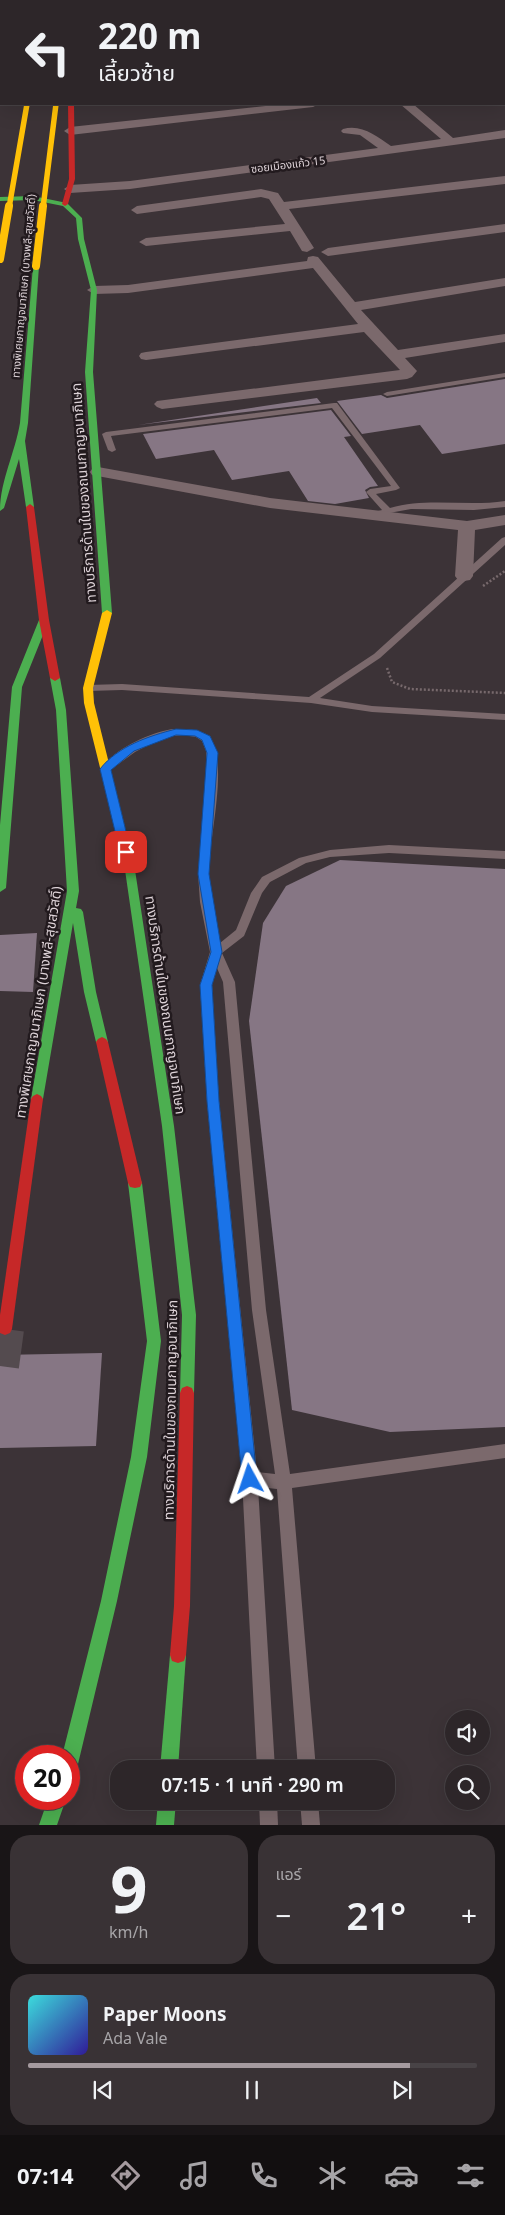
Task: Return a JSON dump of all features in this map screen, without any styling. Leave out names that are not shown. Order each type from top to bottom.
[{"type":"main road","name":"ทางพิเศษกาญจนาภิเษก (บางพลี-สุขสวัสดิ์)","points":[[0,259],[27,105]]},
{"type":"main road","name":"ทางพิเศษกาญจนาภิเษก (บางพลี-สุขสวัสดิ์)","points":[[0,508],[21,442],[24,423],[37,246],[56,105]]},
{"type":"main road","points":[[0,199],[33,198],[65,204],[72,179],[71,105]]},
{"type":"main road","name":"ทางบริการด้านในของถนนกาญจนาภิเษก","points":[[65,204],[80,218],[81,239],[94,290],[89,372],[107,612],[88,688],[89,703],[130,870],[168,1126],[189,1315],[182,1606],[170,1760]]},
{"type":"main road","name":"ทางพิเศษกาญจนาภิเษก (บางพลี-สุขสวัสดิ์)","points":[[5,1329],[36,1105],[73,891],[61,710],[44,620],[21,442]]},
{"type":"main road","name":"ทางพิเศษกาญจนาภิเษก (บางพลี-สุขสวัสดิ์)","points":[[0,888],[17,687],[44,620]]},
{"type":"main road","points":[[73,891],[90,992],[138,1198],[154,1340],[135,1476],[109,1601],[74,1745]]},
{"type":"main road","points":[[48,1825],[53,1810]]},
{"type":"main road","points":[[165,1825],[166,1810]]},
{"type":"street","points":[[105,0],[114,0]]},
{"type":"street","points":[[70,131],[305,105]]},
{"type":"street","points":[[407,105],[450,141]]},
{"type":"street","points":[[347,131],[364,132],[388,150]]},
{"type":"street","name":"ซอยเมืองแก้ว 15","points":[[70,189],[130,185],[505,134]]},
{"type":"street","points":[[281,206],[505,180]]},
{"type":"street","points":[[137,210],[261,193],[274,196],[312,257],[368,327],[409,371],[407,374],[162,404]]},
{"type":"street","points":[[146,242],[293,227]]},
{"type":"street","points":[[94,290],[128,289],[312,257],[320,248],[328,252],[505,228]]},
{"type":"street","points":[[351,307],[505,282]]},
{"type":"street","points":[[146,356],[368,327]]},
{"type":"street","points":[[395,355],[505,338]]},
{"type":"street","points":[[98,472],[270,503],[381,513],[468,526],[503,525]]},
{"type":"street","points":[[464,576],[468,526]]},
{"type":"lane","points":[[386,394],[505,375]]},
{"type":"lane","points":[[112,450],[106,434],[334,405],[396,488],[370,492],[381,513],[418,505],[471,508],[505,504]]},
{"type":"lane","points":[[311,700],[376,656],[505,540]]},
{"type":"lane","points":[[88,688],[122,687],[311,700],[372,709],[505,717]]},
{"type":"lane","points":[[105,769],[131,748],[154,738],[176,732],[197,733],[206,738],[212,753],[203,874],[216,952],[229,982],[259,1310],[284,1482],[305,1760]]},
{"type":"lane","points":[[266,1760],[250,1479],[213,1101],[206,985],[216,952],[240,934],[253,899],[264,880],[291,864],[316,855],[341,850],[418,850],[505,855]]},
{"type":"lane","points":[[250,1479],[284,1482],[505,1451]]},
{"type":"lane","points":[[268,1810],[269,1825]]},
{"type":"lane","points":[[310,1810],[311,1825]]},
{"type":"path","points":[[478,590],[505,571]]},
{"type":"path","points":[[386,667],[392,682],[410,689],[505,693]]},
{"type":"building","points":[[505,379],[505,444],[442,454],[420,425],[362,434],[337,401],[381,395],[387,398]]},
{"type":"building","points":[[317,398],[321,403],[138,425]]},
{"type":"building","points":[[331,410],[351,436],[344,437],[378,486],[365,490],[369,498],[335,504],[308,501],[289,471],[232,480],[214,450],[156,459],[143,434]]},
{"type":"building","points":[[340,860],[505,869],[505,1427],[390,1432],[292,1410],[249,1021],[263,923],[286,886]]},
{"type":"building","points":[[37,933],[33,992],[0,991],[0,935]]},
{"type":"building","points":[[102,1353],[96,1446],[0,1448],[0,1355]]},
{"type":"tunnel","points":[[0,1366],[5,1329]]},
{"type":"traffic: fast","points":[[0,199],[33,198],[65,204],[79,218],[81,239],[94,290],[89,372],[107,613]]},
{"type":"traffic: fast","points":[[0,508],[21,441],[24,423],[36,266]]},
{"type":"traffic: fast","points":[[21,441],[30,507]]},
{"type":"traffic: fast","points":[[0,888],[17,687],[44,620]]},
{"type":"traffic: fast","points":[[37,1099],[73,891],[61,710],[55,678]]},
{"type":"traffic: fast","points":[[117,816],[130,870],[168,1126],[189,1315],[187,1393]]},
{"type":"traffic: fast","points":[[77,912],[90,992],[102,1042]]},
{"type":"traffic: fast","points":[[74,1745],[109,1601],[139,1457],[154,1341],[135,1183]]},
{"type":"traffic: fast","points":[[170,1760],[178,1655]]},
{"type":"traffic: fast","points":[[48,1825],[53,1810]]},
{"type":"traffic: fast","points":[[165,1825],[166,1810]]},
{"type":"traffic: slow","points":[[0,259],[27,105]]},
{"type":"traffic: slow","points":[[36,266],[56,105]]},
{"type":"traffic: slow","points":[[107,613],[88,688],[89,703],[117,816]]},
{"type":"traffic: jam","points":[[65,204],[72,179],[71,105]]},
{"type":"traffic: jam","points":[[30,507],[44,620],[55,678]]},
{"type":"traffic: jam","points":[[102,1042],[135,1183]]},
{"type":"traffic: jam","points":[[5,1329],[37,1099]]},
{"type":"traffic: jam","points":[[178,1655],[182,1606],[187,1393]]},
{"type":"route","points":[[126,852],[105,769],[131,748],[154,738],[176,732],[197,733],[206,738],[212,753],[212,771],[203,874],[216,952],[206,985],[207,1004],[213,1101],[250,1479]]}]
